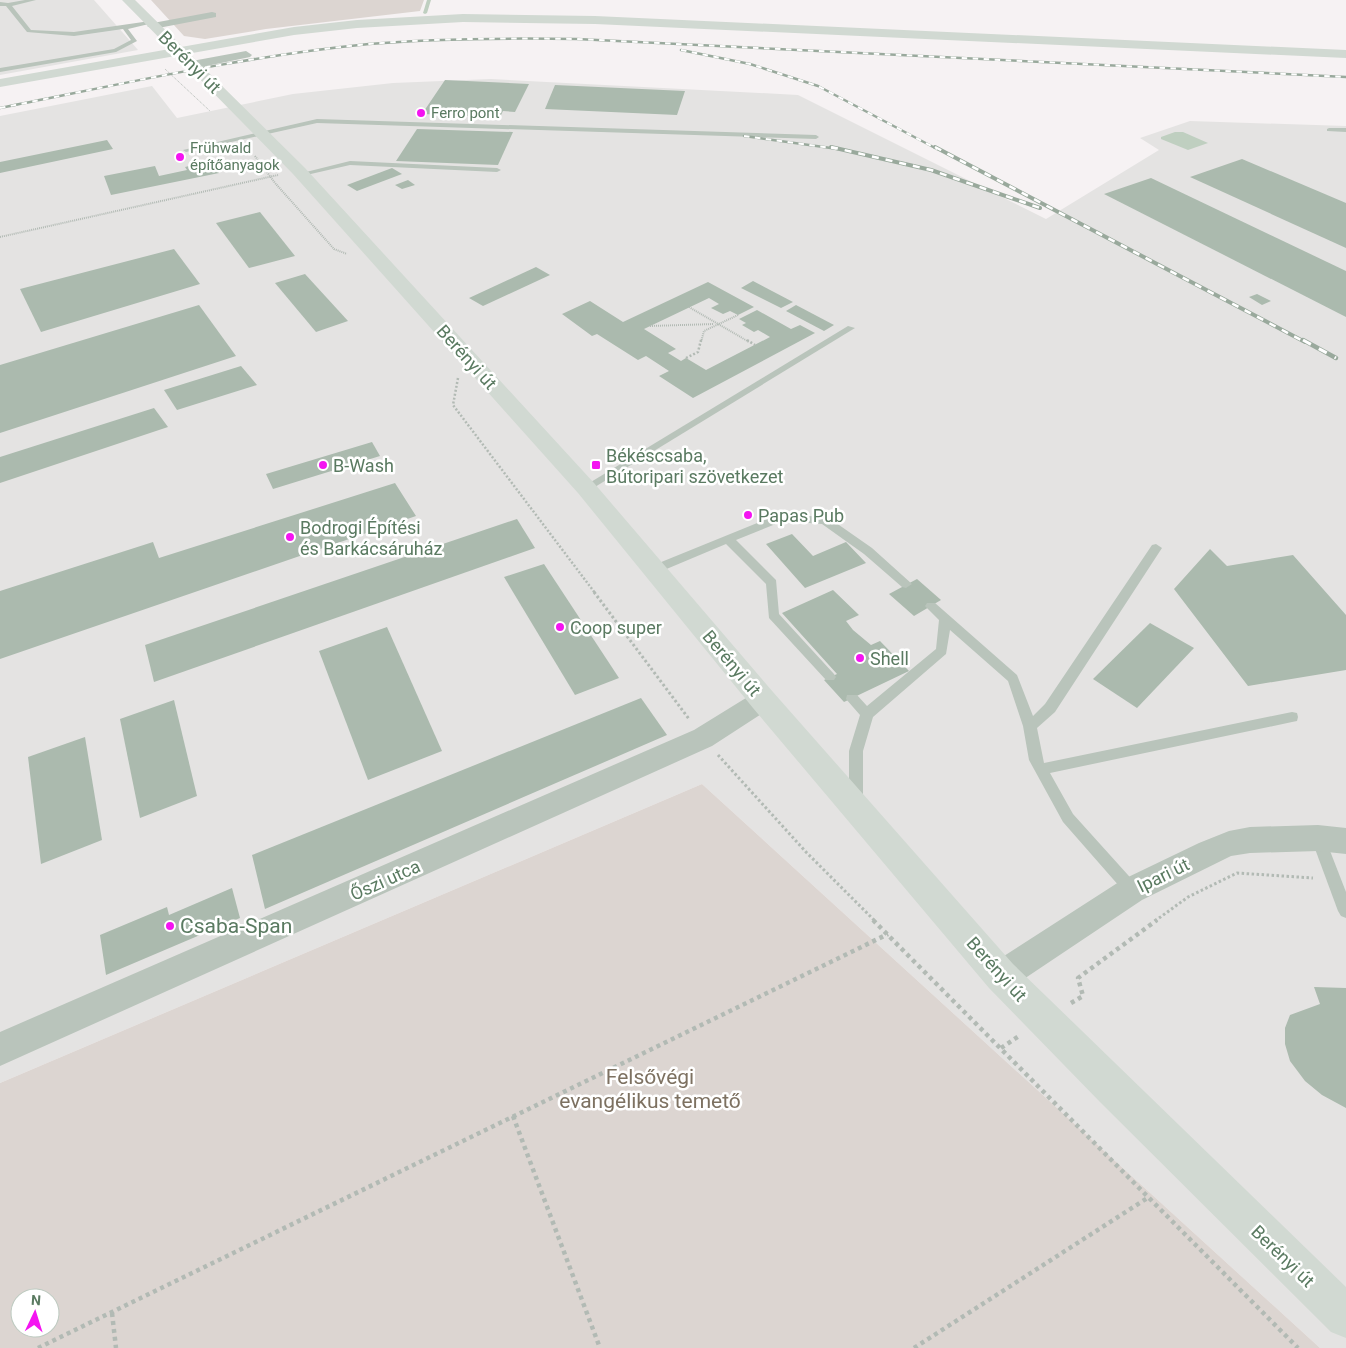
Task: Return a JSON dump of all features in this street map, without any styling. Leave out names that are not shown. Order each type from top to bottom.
[{"type":"street","name":"Berényi út","points":[[128,0],[151,25],[175,57],[251,135],[301,172],[586,488],[763,700],[1001,976],[1346,1317]]},
{"type":"street","points":[[151,25],[212,16]]},
{"type":"street","points":[[0,83],[175,57],[257,37],[356,24],[417,20],[511,18],[1346,54]]},
{"type":"street","points":[[175,57],[246,56]]},
{"type":"street","name":"Őszi utca","points":[[0,1049],[492,833],[703,738],[763,700]]},
{"type":"street","name":"Ipari út","points":[[1001,976],[1132,890],[1209,852],[1229,844],[1260,840],[1332,840]]},
{"type":"lane","points":[[0,4],[8,5],[33,0]]},
{"type":"lane","points":[[8,5],[29,31],[46,35],[84,34],[151,25]]},
{"type":"lane","points":[[0,70],[116,50],[134,41],[124,28]]},
{"type":"lane","points":[[294,119],[301,127]]},
{"type":"lane","points":[[186,150],[251,135],[301,127],[317,121],[816,138]]},
{"type":"lane","points":[[1329,130],[1346,130]]},
{"type":"lane","points":[[332,159],[338,166]]},
{"type":"lane","points":[[301,172],[365,163],[497,170]]},
{"type":"lane","points":[[586,488],[851,328]]},
{"type":"lane","points":[[653,570],[782,517],[825,520],[868,551],[906,584]]},
{"type":"lane","points":[[728,539],[772,583],[773,615],[830,677]]},
{"type":"lane","points":[[1030,726],[1050,708],[1156,548]]},
{"type":"lane","points":[[931,606],[1013,678],[1030,726],[1036,760],[1068,818],[1132,890]]},
{"type":"lane","points":[[856,807],[856,750],[867,714],[942,651],[945,618]]},
{"type":"lane","points":[[852,698],[867,714]]},
{"type":"lane","points":[[1041,769],[1292,717]]},
{"type":"lane","points":[[1332,840],[1334,879],[1346,911]]},
{"type":"path","points":[[175,57],[177,82],[251,135],[270,177],[334,249],[354,256]]},
{"type":"path","points":[[0,237],[270,177],[301,172]]},
{"type":"path","points":[[689,307],[755,345]]},
{"type":"path","points":[[686,358],[698,352],[704,331],[738,315]]},
{"type":"path","points":[[650,326],[717,324]]},
{"type":"path","points":[[459,372],[453,405],[703,738],[806,852],[1298,1348]]},
{"type":"path","points":[[1001,1048],[1083,996],[1078,978],[1188,897],[1237,873],[1334,879]]},
{"type":"path","points":[[38,1348],[888,934]]},
{"type":"path","points":[[512,1116],[600,1348]]},
{"type":"path","points":[[914,1348],[1149,1197]]},
{"type":"path","points":[[112,1312],[116,1348]]},
{"type":"shaded area","points":[[0,0],[94,0],[138,50],[0,75]]},
{"type":"shaded area","points":[[491,79],[798,95],[1046,219],[1159,150],[1140,138],[1190,121],[1346,126],[1346,1348],[1320,1348],[702,784],[0,1083],[0,116],[152,86],[177,118],[293,94],[393,83]]},
{"type":"shaded area","points":[[1175,132],[1183,132],[1208,143],[1188,150],[1161,139],[1161,137]]},
{"type":"green space","points":[[151,0],[424,0],[420,11],[266,29],[205,39],[184,36]]},
{"type":"green space","name":"Felsővégi evangélikus temető","points":[[702,784],[1320,1348],[0,1348],[0,1083]]},
{"type":"building","points":[[445,80],[529,84],[515,112],[503,111],[500,117],[422,114]]},
{"type":"building","points":[[555,85],[685,91],[677,115],[545,109]]},
{"type":"building","points":[[417,129],[513,132],[498,165],[396,161]]},
{"type":"building","points":[[107,140],[113,149],[0,173],[0,162]]},
{"type":"building","points":[[1242,159],[1346,203],[1346,248],[1190,177]]},
{"type":"building","points":[[202,163],[204,167],[215,165],[219,173],[111,195],[104,176],[155,166],[159,176],[187,170],[185,167]]},
{"type":"building","points":[[392,168],[402,174],[357,191],[347,185]]},
{"type":"building","points":[[1151,178],[1346,271],[1346,317],[1104,194]]},
{"type":"building","points":[[408,180],[415,185],[402,189],[395,185]]},
{"type":"building","points":[[260,212],[295,256],[249,268],[216,223]]},
{"type":"building","points":[[174,249],[200,284],[41,332],[20,289]]},
{"type":"building","points":[[536,267],[550,275],[483,306],[469,298]]},
{"type":"building","points":[[305,274],[348,321],[316,332],[275,283]]},
{"type":"building","points":[[753,281],[793,302],[781,308],[741,288]]},
{"type":"building","points":[[708,282],[754,307],[738,315],[730,311],[723,314],[711,308],[719,304],[709,298],[644,329],[676,349],[668,353],[681,361],[686,358],[706,370],[770,337],[758,330],[754,332],[742,325],[746,323],[739,319],[757,310],[791,329],[800,325],[815,333],[693,398],[659,376],[669,371],[646,356],[638,360],[597,334],[592,336],[562,314],[590,301],[623,322]]},
{"type":"building","points":[[1257,294],[1271,301],[1262,305],[1249,297]]},
{"type":"building","points":[[199,305],[236,356],[0,433],[0,365]]},
{"type":"building","points":[[796,305],[834,325],[824,331],[786,311]]},
{"type":"building","points":[[241,366],[257,385],[177,410],[164,390]]},
{"type":"building","points":[[154,408],[168,427],[0,483],[0,457]]},
{"type":"building","name":"B-Wash","points":[[372,442],[380,456],[273,489],[266,474]]},
{"type":"building","points":[[395,483],[416,516],[0,659],[0,591],[153,542],[159,558]]},
{"type":"building","points":[[517,519],[535,548],[154,682],[145,645]]},
{"type":"building","points":[[792,534],[813,556],[846,542],[866,563],[805,588],[766,544]]},
{"type":"building","points":[[1210,549],[1227,566],[1293,555],[1346,615],[1346,670],[1248,686],[1174,589]]},
{"type":"building","name":"Coop super","points":[[544,564],[619,678],[575,695],[504,577]]},
{"type":"building","points":[[917,579],[941,600],[914,616],[889,594]]},
{"type":"building","name":"Shell","points":[[833,590],[859,615],[846,621],[853,630],[871,645],[880,641],[909,671],[844,702],[824,680],[837,674],[782,613]]},
{"type":"building","points":[[1150,623],[1194,648],[1137,708],[1093,679]]},
{"type":"building","points":[[387,627],[442,751],[368,780],[319,651]]},
{"type":"building","points":[[641,698],[667,735],[265,909],[252,855]]},
{"type":"building","points":[[174,700],[197,796],[140,818],[120,719]]},
{"type":"building","points":[[85,737],[102,840],[41,864],[28,757]]},
{"type":"building","name":"Csaba-Span","points":[[232,888],[240,918],[106,975],[100,935],[167,907],[169,915]]},
{"type":"building","points":[[1314,987],[1346,988],[1346,1108],[1322,1095],[1305,1081],[1290,1061],[1285,1044],[1285,1028],[1290,1015],[1320,1004]]},
{"type":"waterway","points":[[425,13],[429,0]]},
{"type":"railway","points":[[0,108],[230,63],[323,49],[369,44],[473,39],[577,39],[1346,77]]},
{"type":"railway","points":[[681,50],[750,64],[818,86],[937,149]]},
{"type":"railway","points":[[744,136],[838,149]]},
{"type":"railway","points":[[831,147],[931,170],[1040,208]]},
{"type":"railway","points":[[935,147],[1305,342]]},
{"type":"railway","points":[[1303,340],[1336,358]]},
{"type":"place","name":"Ferro pont","points":[[421,113]]},
{"type":"place","name":"Frühwald építőanyagok","points":[[180,157]]},
{"type":"place","name":"B-Wash","points":[[323,465]]},
{"type":"place","name":"Békéscsaba, Bútoripari szövetkezet","points":[[596,465]]},
{"type":"place","name":"Papas Pub","points":[[748,515]]},
{"type":"place","name":"Bodrogi Építési és Barkácsáruház","points":[[290,537]]},
{"type":"place","name":"Coop super","points":[[560,627]]},
{"type":"place","name":"Shell","points":[[860,658]]},
{"type":"place","name":"Csaba-Span","points":[[170,926]]}]
